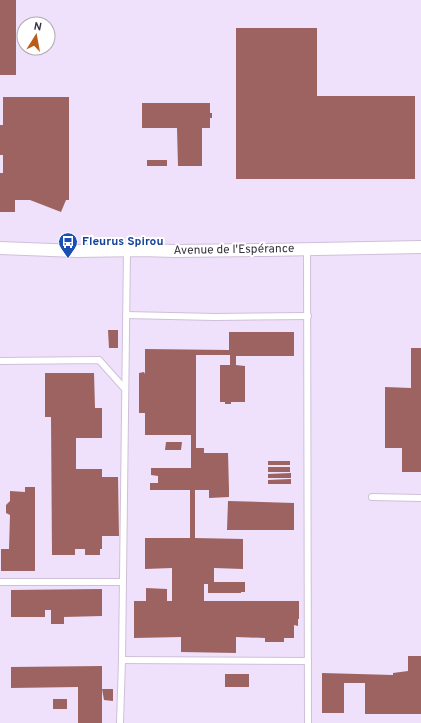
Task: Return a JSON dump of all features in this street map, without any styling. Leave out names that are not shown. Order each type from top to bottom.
[{"type":"street","name":"Avenue de l'Espérance","points":[[0,248],[77,251],[182,251],[421,247]]},
{"type":"lane","points":[[308,249],[308,723]]},
{"type":"lane","points":[[120,723],[123,582],[126,250]]},
{"type":"lane","points":[[126,315],[215,317],[308,316]]},
{"type":"lane","points":[[0,361],[99,360],[125,389]]},
{"type":"lane","points":[[372,497],[421,498]]},
{"type":"lane","points":[[0,582],[123,582]]},
{"type":"lane","points":[[122,660],[308,660]]},
{"type":"shaded area","points":[[0,0],[421,0],[421,723],[0,723]]},
{"type":"building","points":[[0,0],[16,0],[16,75],[0,75]]},
{"type":"building","points":[[236,28],[317,28],[317,96],[415,96],[415,179],[236,179]]},
{"type":"building","points":[[3,97],[69,97],[69,200],[66,200],[61,212],[30,200],[15,200],[15,212],[0,212],[0,173],[3,173],[3,155],[0,155],[0,125],[3,125]]},
{"type":"building","points":[[142,103],[210,103],[210,113],[212,113],[212,118],[210,118],[210,128],[202,128],[202,166],[178,166],[177,128],[142,128]]},
{"type":"building","points":[[147,160],[167,160],[167,166],[147,166]]},
{"type":"building","points":[[108,330],[118,330],[118,348],[109,348]]},
{"type":"building","points":[[229,332],[294,332],[294,356],[236,356],[236,365],[245,366],[245,402],[231,402],[231,404],[225,404],[225,402],[220,402],[220,365],[230,365],[230,355],[196,355],[196,448],[204,448],[204,453],[228,453],[229,497],[209,498],[209,490],[195,490],[195,538],[243,539],[243,569],[214,568],[214,582],[245,582],[245,592],[241,593],[208,593],[208,584],[204,584],[204,601],[299,601],[298,626],[294,625],[294,638],[284,638],[284,642],[265,642],[265,638],[236,637],[236,653],[181,652],[181,637],[134,638],[134,601],[146,601],[146,588],[167,589],[167,601],[172,601],[172,568],[145,569],[145,538],[190,538],[190,490],[150,490],[150,483],[158,483],[158,476],[151,475],[151,468],[191,468],[191,435],[145,435],[145,413],[139,413],[139,373],[144,372],[145,374],[145,349],[229,350]]},
{"type":"building","points":[[411,348],[421,348],[421,472],[402,472],[402,448],[385,448],[385,387],[411,388]]},
{"type":"building","points":[[45,373],[94,373],[95,408],[102,408],[102,438],[76,438],[76,469],[102,469],[102,477],[118,477],[119,536],[102,536],[102,549],[100,549],[100,555],[85,555],[85,549],[75,549],[75,555],[52,555],[51,417],[45,417]]},
{"type":"building","points":[[166,442],[182,442],[181,450],[165,450]]},
{"type":"building","points":[[268,461],[290,461],[290,465],[268,465]]},
{"type":"building","points":[[268,467],[290,467],[290,472],[268,472]]},
{"type":"building","points":[[291,473],[291,478],[268,478],[268,474]]},
{"type":"building","points":[[291,479],[291,484],[268,484],[268,480]]},
{"type":"building","points":[[25,487],[35,487],[35,571],[1,571],[1,549],[9,549],[10,515],[6,513],[6,505],[10,501],[10,491],[25,492]]},
{"type":"building","points":[[228,501],[294,503],[294,530],[227,530]]},
{"type":"building","points":[[102,589],[102,616],[64,617],[64,624],[51,624],[51,610],[45,610],[45,617],[11,617],[11,590]]},
{"type":"building","points":[[408,656],[421,656],[421,714],[365,714],[365,683],[344,683],[344,713],[322,713],[322,673],[393,675],[393,673],[408,671]]},
{"type":"building","points":[[102,666],[102,723],[78,723],[78,687],[11,688],[11,667]]},
{"type":"building","points":[[225,674],[249,674],[249,687],[225,687]]},
{"type":"building","points":[[102,689],[113,689],[113,701],[104,700]]},
{"type":"building","points":[[53,699],[67,699],[67,709],[53,709]]},
{"type":"place","name":"Fleurus Spirou","points":[[68,259]]}]
